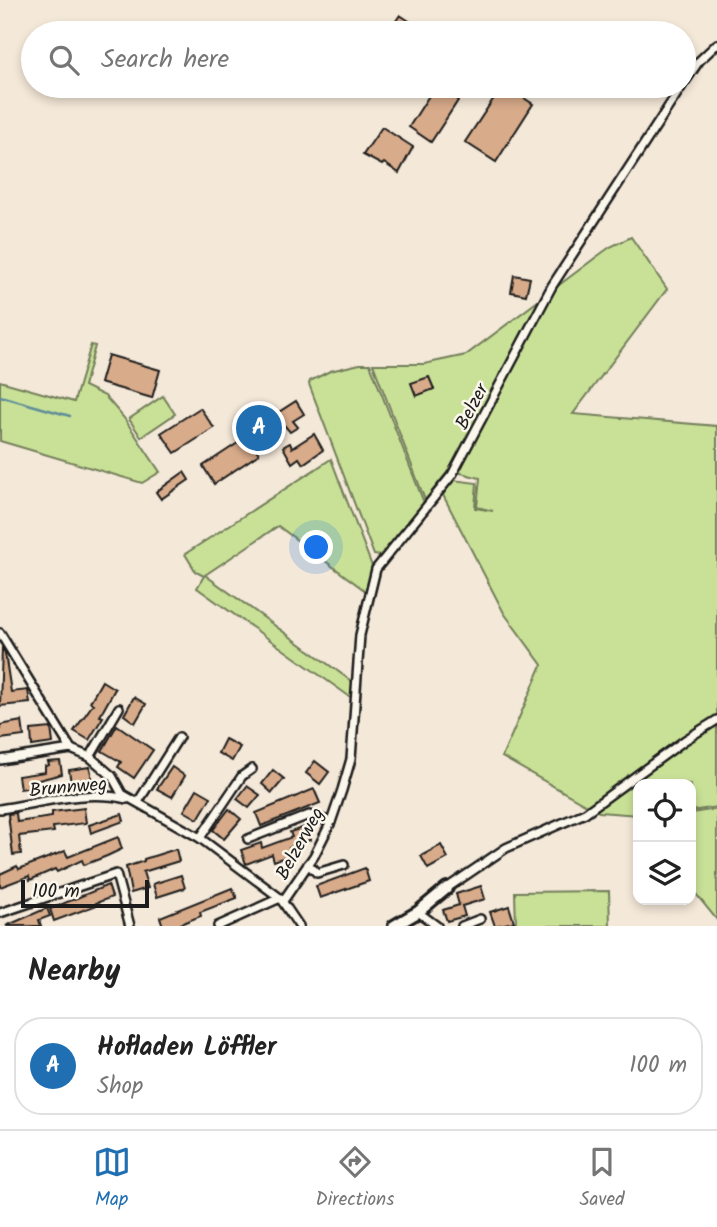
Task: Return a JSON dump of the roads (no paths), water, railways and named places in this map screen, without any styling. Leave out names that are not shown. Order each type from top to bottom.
[{"type":"street","name":"Belzer","points":[[696,66],[717,44]]},
{"type":"street","name":"Belzer","points":[[351,759],[360,635],[376,569],[452,475],[552,286],[675,98]]},
{"type":"street","points":[[0,633],[71,749],[0,760]]},
{"type":"street","name":"Brunnweg","points":[[90,757],[119,708]]},
{"type":"street","points":[[394,926],[418,912],[447,888],[506,848],[585,813],[717,720]]},
{"type":"street","points":[[138,802],[179,737]]},
{"type":"street","name":"Brunnweg","points":[[71,749],[90,757],[112,776],[121,794],[200,838],[282,899],[299,926]]},
{"type":"street","name":"Belzerweg","points":[[282,899],[308,864],[331,822],[351,759]]},
{"type":"street","points":[[200,838],[242,776],[251,769]]},
{"type":"street","name":"Brunnweg","points":[[0,809],[76,797],[113,796],[138,802]]},
{"type":"street","points":[[248,839],[309,815],[331,822]]},
{"type":"street","points":[[308,864],[317,873],[344,865]]},
{"type":"street","points":[[0,913],[116,874],[130,926]]},
{"type":"street","points":[[218,926],[282,899]]},
{"type":"street","points":[[418,912],[437,926]]},
{"type":"street","points":[[462,926],[480,919]]},
{"type":"waterway","points":[[0,396],[70,416]]},
{"type":"place","name":"Hofladen Löffler","points":[[259,428]]}]
